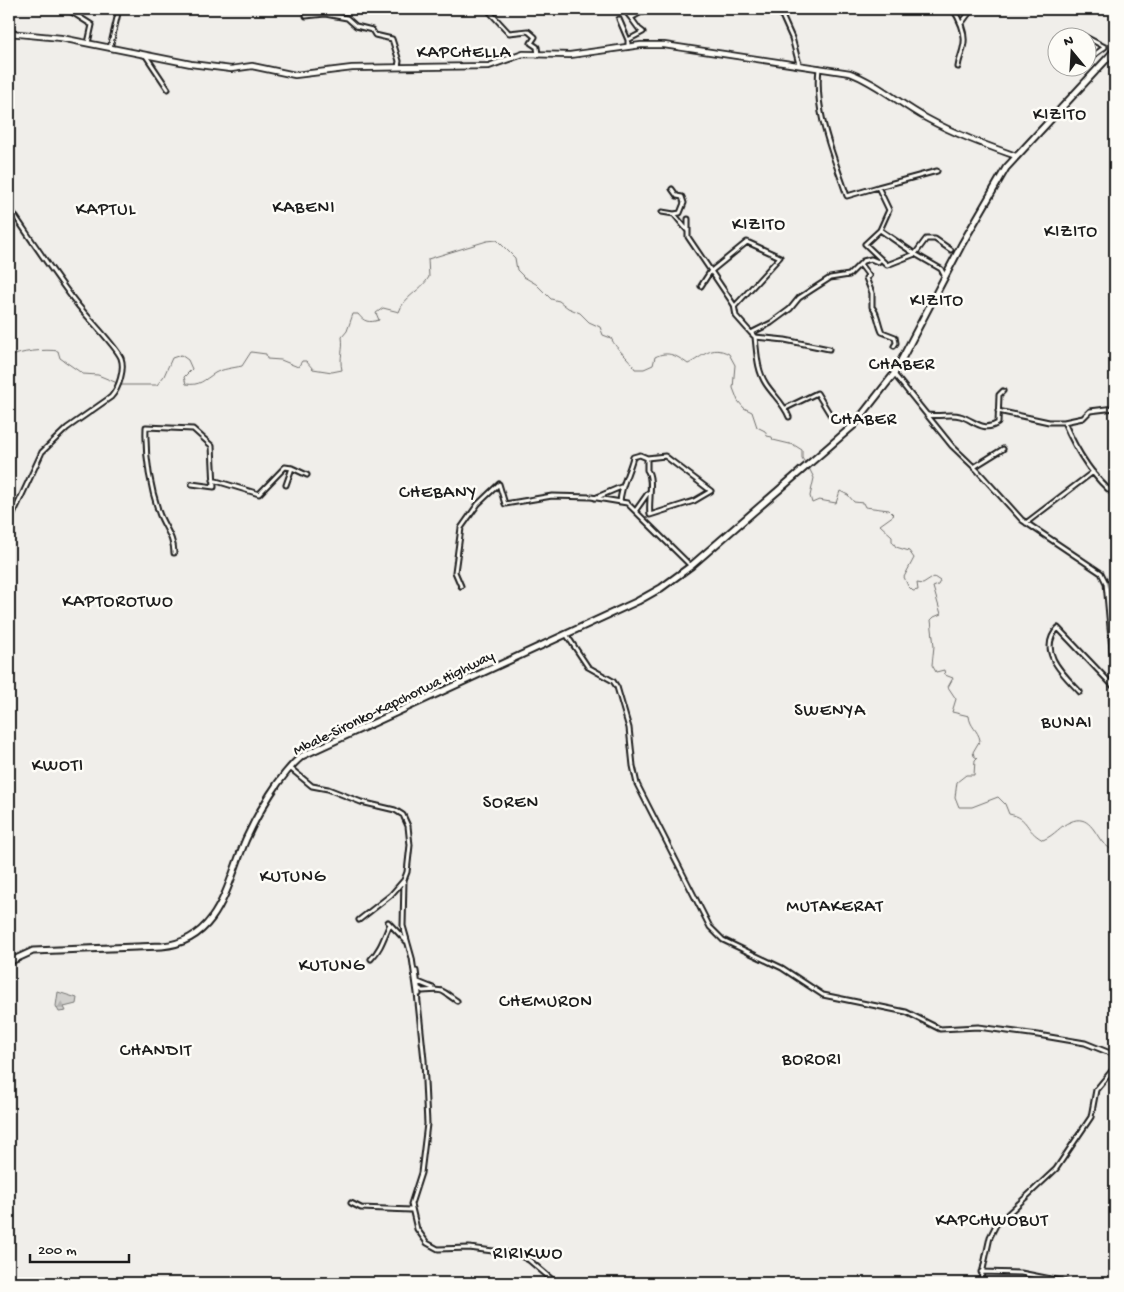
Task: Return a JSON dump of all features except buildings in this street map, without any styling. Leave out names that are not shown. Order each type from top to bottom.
[{"type":"main road","name":"Mbale-Sironko-Kapchorwa Highway","points":[[9,962],[33,951],[167,946],[193,937],[207,926],[217,912],[253,826],[289,768],[310,752],[638,601],[661,588],[691,566],[854,424],[894,374],[997,181],[1016,156],[1115,50]]},
{"type":"street","points":[[67,9],[92,25],[88,43]]},
{"type":"street","points":[[110,48],[119,9]]},
{"type":"street","points":[[487,9],[509,32],[528,31],[535,37],[531,43],[537,46],[538,55]]},
{"type":"street","points":[[624,9],[638,29],[644,32],[628,40]]},
{"type":"street","points":[[631,18],[647,9]]},
{"type":"street","points":[[778,9],[792,38],[799,64]]},
{"type":"street","points":[[953,9],[961,24],[965,42],[960,54],[958,67]]},
{"type":"street","points":[[961,24],[972,9]]},
{"type":"street","points":[[306,16],[325,14],[347,18],[356,26],[372,30],[375,35],[392,39],[399,61],[398,67]]},
{"type":"street","points":[[619,18],[628,40],[628,46]]},
{"type":"street","points":[[9,33],[88,43],[191,64],[232,69],[252,66],[295,76],[352,68],[496,66],[516,55],[570,55],[628,46],[664,45],[819,67],[856,76],[928,119],[969,138],[1016,156]]},
{"type":"street","points":[[1096,42],[1105,47],[1096,54]]},
{"type":"street","points":[[146,56],[168,89]]},
{"type":"street","points":[[819,67],[817,85],[819,111],[847,196],[937,171]]},
{"type":"street","points":[[878,187],[889,210],[880,230],[865,244],[887,265],[915,254],[926,239],[935,239],[951,250]]},
{"type":"street","points":[[662,212],[680,213],[684,202],[682,197],[677,196],[672,188]]},
{"type":"street","points":[[9,206],[77,304],[120,355],[122,367],[116,390],[104,403],[67,428],[42,452],[9,523]]},
{"type":"street","points":[[674,214],[688,231]]},
{"type":"street","points":[[688,219],[688,237],[710,272],[735,306],[736,316],[755,337],[758,366],[766,384],[786,408],[789,417]]},
{"type":"street","points":[[880,230],[941,269],[945,278]]},
{"type":"street","points":[[701,286],[710,272],[747,242],[780,257],[735,306]]},
{"type":"street","points":[[751,333],[771,324],[790,309],[799,298],[830,278],[849,275],[860,264],[871,259],[878,262],[881,259]]},
{"type":"street","points":[[860,264],[869,276],[866,278],[872,293],[872,307],[876,310],[879,325],[882,332],[895,337],[894,346]]},
{"type":"street","points":[[755,337],[786,340],[829,349]]},
{"type":"street","points":[[894,374],[952,446],[1026,523],[1098,570],[1103,576],[1111,630],[1115,683]]},
{"type":"street","points":[[927,415],[938,417],[958,415],[982,427],[990,427],[998,424],[999,395],[1003,391]]},
{"type":"street","points":[[786,408],[816,394],[831,416]]},
{"type":"street","points":[[998,411],[1049,422],[1064,422],[1083,418],[1090,411],[1115,408]]},
{"type":"street","points":[[1064,422],[1078,454],[1085,459],[1100,482],[1115,495]]},
{"type":"street","points":[[174,553],[174,542],[159,514],[146,454],[146,427],[193,429],[212,446],[214,487],[192,484]]},
{"type":"street","points":[[974,467],[1003,449]]},
{"type":"street","points":[[620,502],[622,487],[629,473],[633,457],[640,455],[647,458],[665,456],[711,491],[694,501],[650,515],[649,492]]},
{"type":"street","points":[[1115,455],[1115,484]]},
{"type":"street","points":[[636,510],[651,486],[650,473],[647,470],[647,458]]},
{"type":"street","points":[[213,480],[258,494],[285,467],[307,475]]},
{"type":"street","points":[[286,485],[292,468]]},
{"type":"street","points":[[1026,523],[1093,472]]},
{"type":"street","points":[[461,586],[455,572],[462,528],[478,504],[499,484],[506,504],[552,496],[594,498],[627,503],[691,566]]},
{"type":"street","points":[[594,498],[622,487]]},
{"type":"street","points":[[1080,692],[1058,669],[1051,655],[1050,642],[1058,628],[1115,690],[1115,698]]},
{"type":"street","points":[[566,634],[588,667],[616,684],[629,728],[637,784],[710,926],[719,937],[782,968],[828,997],[906,1012],[940,1029],[978,1026],[1085,1043],[1115,1055]]},
{"type":"street","points":[[289,768],[312,786],[328,789],[361,802],[395,810],[403,815],[410,838],[407,872],[404,880],[402,918],[413,964],[419,1012],[424,1060],[427,1124],[421,1173],[412,1196],[412,1210],[417,1229],[424,1239],[433,1246],[443,1249],[469,1248],[518,1254],[529,1260],[556,1283]]},
{"type":"street","points":[[359,920],[391,895],[404,880]]},
{"type":"street","points":[[371,959],[380,950],[380,942],[389,923],[408,943],[418,982],[419,1012]]},
{"type":"street","points":[[418,982],[442,991],[457,1001]]},
{"type":"street","points":[[418,988],[423,991],[433,988]]},
{"type":"street","points":[[980,1283],[991,1235],[996,1225],[1056,1169],[1091,1117],[1096,1090],[1115,1067]]},
{"type":"street","points":[[351,1203],[361,1208],[412,1210]]},
{"type":"street","points":[[981,1272],[1021,1272],[1071,1283]]},
{"type":"green space","points":[[58,992],[77,998],[76,1004],[64,1007],[66,1011],[59,1012],[56,1006]]},
{"type":"waterway","points":[[9,358],[33,351],[58,351],[60,358],[83,374],[98,375],[122,385],[157,385],[164,376],[172,358],[181,355],[188,360],[192,369],[184,377],[186,384],[198,383],[218,372],[242,366],[251,352],[266,354],[267,359],[281,360],[298,367],[302,361],[306,361],[313,369],[332,372],[342,370],[342,337],[347,331],[353,314],[358,314],[362,319],[372,321],[379,320],[376,313],[383,308],[399,312],[401,306],[429,277],[428,259],[487,241],[497,240],[515,258],[517,270],[524,277],[536,284],[551,299],[559,301],[568,308],[580,313],[589,322],[600,327],[603,335],[611,338],[635,369],[644,369],[653,365],[655,357],[664,354],[676,356],[688,364],[712,351],[723,351],[729,354],[735,365],[733,388],[738,401],[744,408],[752,412],[757,427],[765,431],[767,436],[772,437],[773,440],[794,445],[802,450],[802,458],[806,464]]},
{"type":"waterway","points":[[809,468],[814,478],[810,496],[812,503],[819,500],[836,503],[840,491],[848,495],[854,502],[863,503],[865,507],[889,510],[894,515],[880,525],[892,536],[892,541],[896,547],[909,551],[914,558],[904,577],[908,586],[913,591],[918,590],[917,583],[923,584],[934,577],[940,581],[938,585],[933,587],[941,614],[931,620],[934,646],[932,665],[936,672],[944,670],[945,675],[953,678],[948,687],[956,699],[952,712],[969,716],[980,740],[973,752],[977,758],[975,760],[974,775],[966,775],[957,782],[955,797],[959,807],[972,807],[998,797],[1005,804],[1009,814],[1021,818],[1043,840],[1067,823],[1082,820],[1091,826],[1104,844],[1113,851],[1115,850]]},
{"type":"district","name":"KAPCHELLA","points":[[464,51]]},
{"type":"district","name":"KIZITO","points":[[1060,113]]},
{"type":"district","name":"KABENI","points":[[304,206]]},
{"type":"district","name":"KAPTUL","points":[[106,208]]},
{"type":"district","name":"KIZITO","points":[[759,223]]},
{"type":"district","name":"KIZITO","points":[[1071,230]]},
{"type":"district","name":"KIZITO","points":[[937,299]]},
{"type":"district","name":"CHABER","points":[[902,363]]},
{"type":"district","name":"CHABER","points":[[864,418]]},
{"type":"district","name":"CHEBANY","points":[[438,491]]},
{"type":"district","name":"KAPTOROTWO","points":[[118,600]]},
{"type":"district","name":"SWENYA","points":[[830,709]]},
{"type":"district","name":"BUNAI","points":[[1067,721]]},
{"type":"district","name":"KWOTI","points":[[58,764]]},
{"type":"district","name":"SOREN","points":[[511,801]]},
{"type":"district","name":"KUTUNG","points":[[293,875]]},
{"type":"district","name":"MUTAKERAT","points":[[835,905]]},
{"type":"district","name":"KUTUNG","points":[[332,964]]},
{"type":"district","name":"CHEMURON","points":[[546,1000]]},
{"type":"district","name":"CHANDIT","points":[[156,1049]]},
{"type":"district","name":"BORORI","points":[[812,1058]]},
{"type":"district","name":"KAPCHWOBUT","points":[[992,1219]]},
{"type":"district","name":"RIRIKWO","points":[[528,1252]]}]
